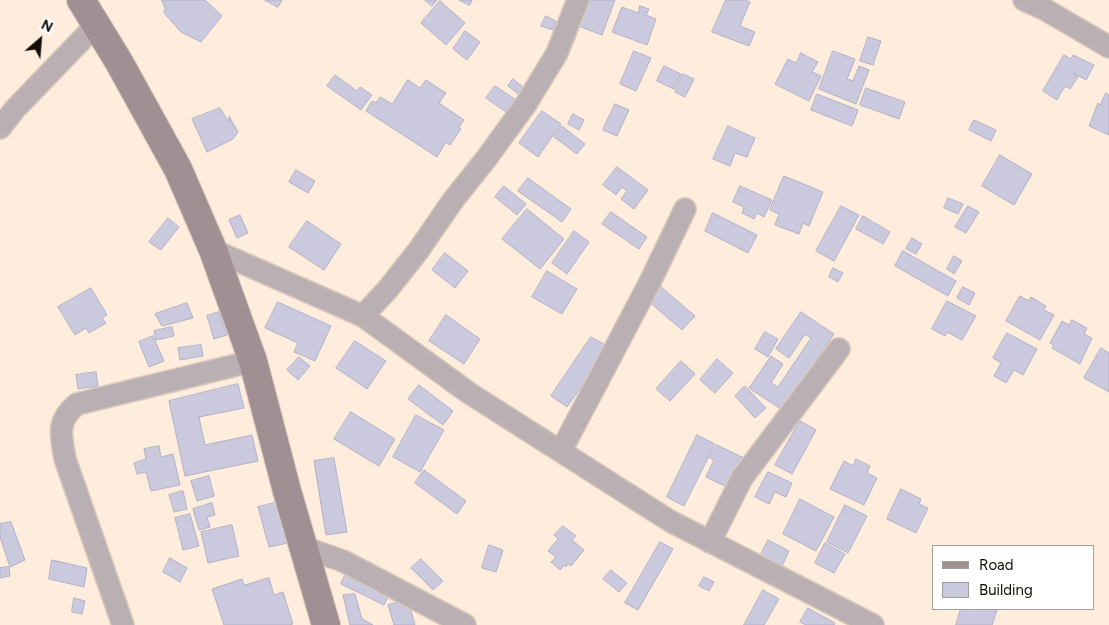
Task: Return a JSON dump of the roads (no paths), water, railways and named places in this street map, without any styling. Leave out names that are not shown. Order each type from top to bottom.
[{"type":"street","points":[[81,0],[120,62],[178,168],[213,250],[253,361],[326,625]]},
{"type":"street","points":[[363,316],[388,289],[418,251],[454,198],[486,159],[526,104],[558,53],[578,0]]},
{"type":"street","points":[[1024,0],[1044,9],[1109,47]]},
{"type":"street","points":[[0,128],[15,109],[96,25]]},
{"type":"street","points":[[561,451],[650,282],[686,209]]},
{"type":"street","points":[[213,250],[363,316],[469,393],[670,521],[873,625]]},
{"type":"street","points":[[710,542],[742,478],[839,349]]},
{"type":"street","points":[[122,625],[64,459],[60,430],[68,411],[77,404],[253,361]]},
{"type":"street","points":[[303,546],[342,561],[465,625]]}]
